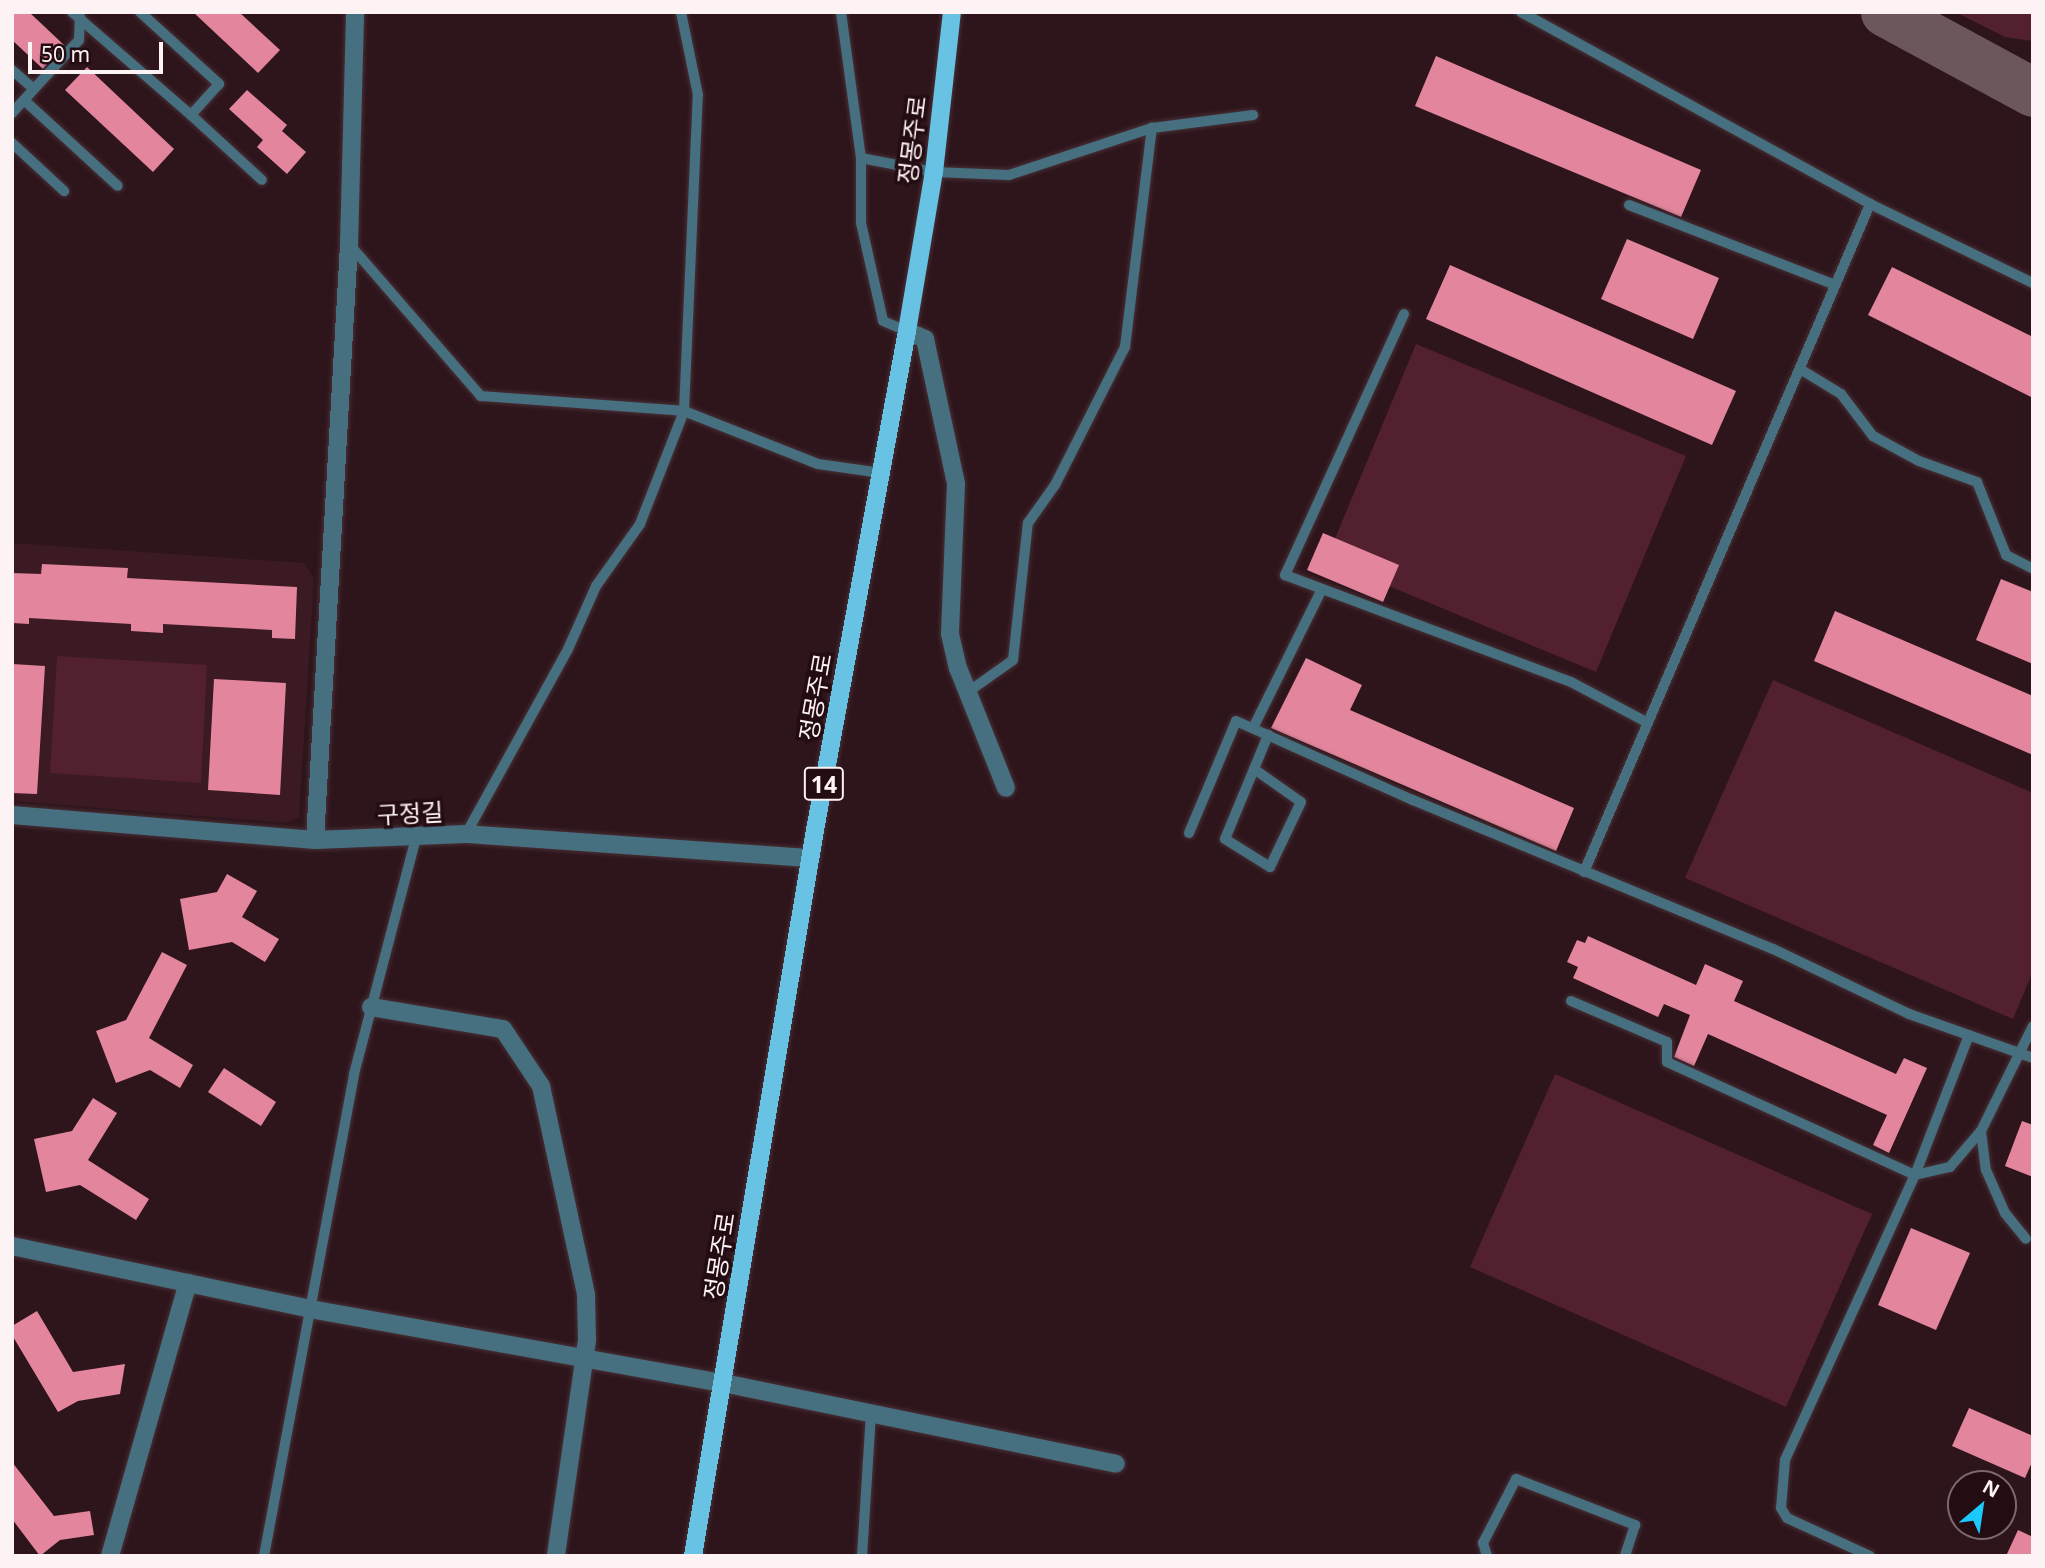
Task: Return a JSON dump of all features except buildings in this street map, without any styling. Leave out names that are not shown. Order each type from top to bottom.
[{"type":"main road","name":"정몽주로","points":[[693,1556],[810,859],[934,172],[952,12]]},
{"type":"street","points":[[315,840],[349,245],[355,12]]},
{"type":"street","points":[[907,331],[925,338],[956,484],[950,634],[968,692],[1006,788]]},
{"type":"street","name":"구정길","points":[[12,815],[315,840],[466,834],[810,859]]},
{"type":"street","points":[[371,1007],[503,1030],[541,1086],[586,1295],[584,1358],[556,1556]]},
{"type":"street","points":[[12,1246],[310,1309],[723,1383],[1116,1464]]},
{"type":"street","points":[[110,1556],[188,1283]]},
{"type":"lane","points":[[140,12],[219,84],[191,115]]},
{"type":"lane","points":[[466,834],[568,649],[596,586],[640,524],[684,411],[698,95],[681,12]]},
{"type":"lane","points":[[841,12],[861,158],[861,223],[883,321],[907,331]]},
{"type":"lane","points":[[1521,12],[1870,204],[2033,283]]},
{"type":"lane","points":[[78,15],[262,180]]},
{"type":"lane","points":[[12,113],[79,40],[78,15]]},
{"type":"lane","points":[[12,69],[34,89]]},
{"type":"lane","points":[[24,100],[118,186]]},
{"type":"lane","points":[[861,158],[934,172],[1009,175],[1152,128],[1253,115]]},
{"type":"lane","points":[[968,692],[1013,660],[1028,523],[1055,485],[1125,347],[1152,128]]},
{"type":"lane","points":[[14,148],[64,191]]},
{"type":"lane","points":[[1584,872],[1870,204]]},
{"type":"lane","points":[[1629,205],[1835,285]]},
{"type":"lane","points":[[349,245],[481,396],[684,411],[818,464],[881,473]]},
{"type":"lane","points":[[1404,314],[1285,575],[1321,591],[1572,682],[1648,723]]},
{"type":"lane","points":[[1800,369],[1841,394],[1873,436],[1919,461],[1977,482],[2006,555],[2033,569]]},
{"type":"lane","points":[[1253,728],[1321,591]]},
{"type":"lane","points":[[1189,833],[1236,721],[1584,872],[1773,949],[1909,1014],[2033,1058]]},
{"type":"lane","points":[[1254,769],[1301,802],[1270,867],[1225,839],[1268,735]]},
{"type":"lane","points":[[264,1556],[354,1074],[416,838]]},
{"type":"lane","points":[[1571,1000],[1667,1042],[1667,1062],[1915,1175],[1950,1167],[1981,1131],[2033,1026]]},
{"type":"lane","points":[[1870,1556],[1787,1518],[1781,1508],[1785,1460],[1915,1175],[1969,1035]]},
{"type":"lane","points":[[1981,1131],[1986,1170],[2005,1213],[2026,1240]]},
{"type":"lane","points":[[862,1556],[871,1413]]},
{"type":"lane","points":[[1487,1556],[1483,1544],[1516,1479],[1635,1525],[1625,1556]]},
{"type":"shaded area","points":[[1955,12],[2033,12],[2033,41],[2005,37]]},
{"type":"shaded area","points":[[1416,344],[1686,456],[1596,672],[1326,560]]},
{"type":"shaded area","points":[[12,543],[304,563],[314,579],[299,817],[287,823],[12,801]]},
{"type":"shaded area","points":[[57,656],[207,665],[201,783],[50,773]]},
{"type":"shaded area","points":[[1773,680],[2033,793],[2033,971],[2013,1019],[1685,878]]},
{"type":"shaded area","points":[[1555,1074],[1872,1214],[1786,1407],[1470,1267]]},
{"type":"taxiway","points":[[1885,12],[2033,92]]}]
